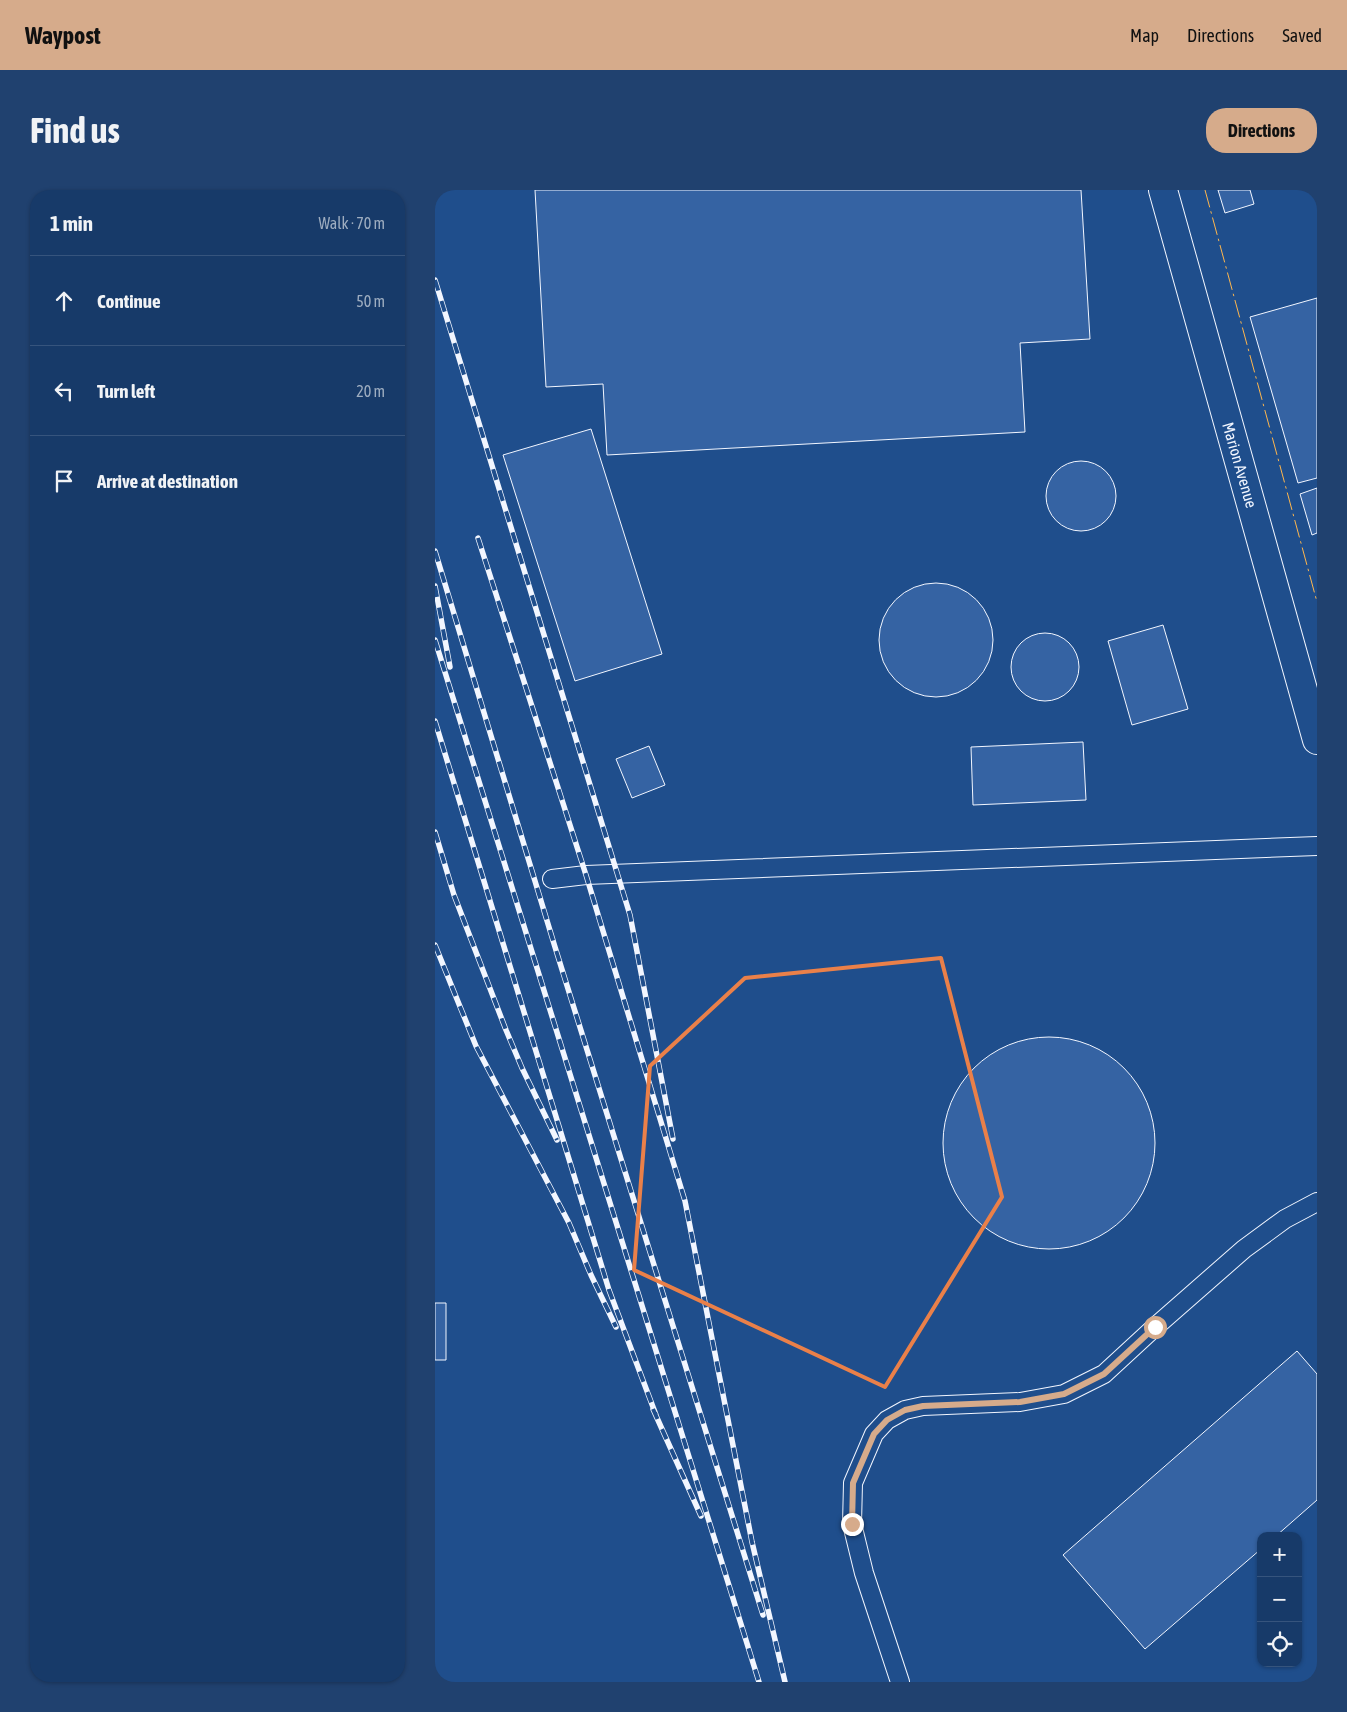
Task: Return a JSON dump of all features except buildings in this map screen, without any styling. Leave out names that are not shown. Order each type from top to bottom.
[{"type":"street","name":"Marion Avenue","points":[[1163,190],[1317,740]]},
{"type":"lane","points":[[552,880],[594,875],[1317,846]]},
{"type":"lane","points":[[900,1682],[864,1573],[852,1524],[853,1483],[874,1434],[887,1420],[905,1410],[923,1406],[1020,1402],[1064,1394],[1104,1374],[1244,1249],[1285,1219],[1317,1202]]},
{"type":"highlighted area","points":[[941,958],[1002,1197],[885,1387],[634,1270],[650,1066],[745,978]]},
{"type":"railway","points":[[435,280],[630,915],[673,1139]]},
{"type":"railway","points":[[478,538],[586,875],[685,1201],[752,1542],[785,1682]]},
{"type":"railway","points":[[435,551],[555,947],[763,1615]]},
{"type":"railway","points":[[435,586],[450,667]]},
{"type":"railway","points":[[435,640],[759,1682]]},
{"type":"railway","points":[[435,721],[609,1290],[656,1415]]},
{"type":"railway","points":[[435,832],[454,895],[506,1030],[557,1140]]},
{"type":"railway","points":[[435,945],[476,1046],[569,1223],[616,1327]]},
{"type":"railway","points":[[653,1409],[701,1516]]},
{"type":"power","points":[[1205,190],[1317,602]]},
{"type":"route","points":[[852,1524],[853,1483],[874,1434],[887,1420],[905,1410],[923,1406],[1020,1402],[1064,1394],[1104,1374],[1155,1327]]}]
